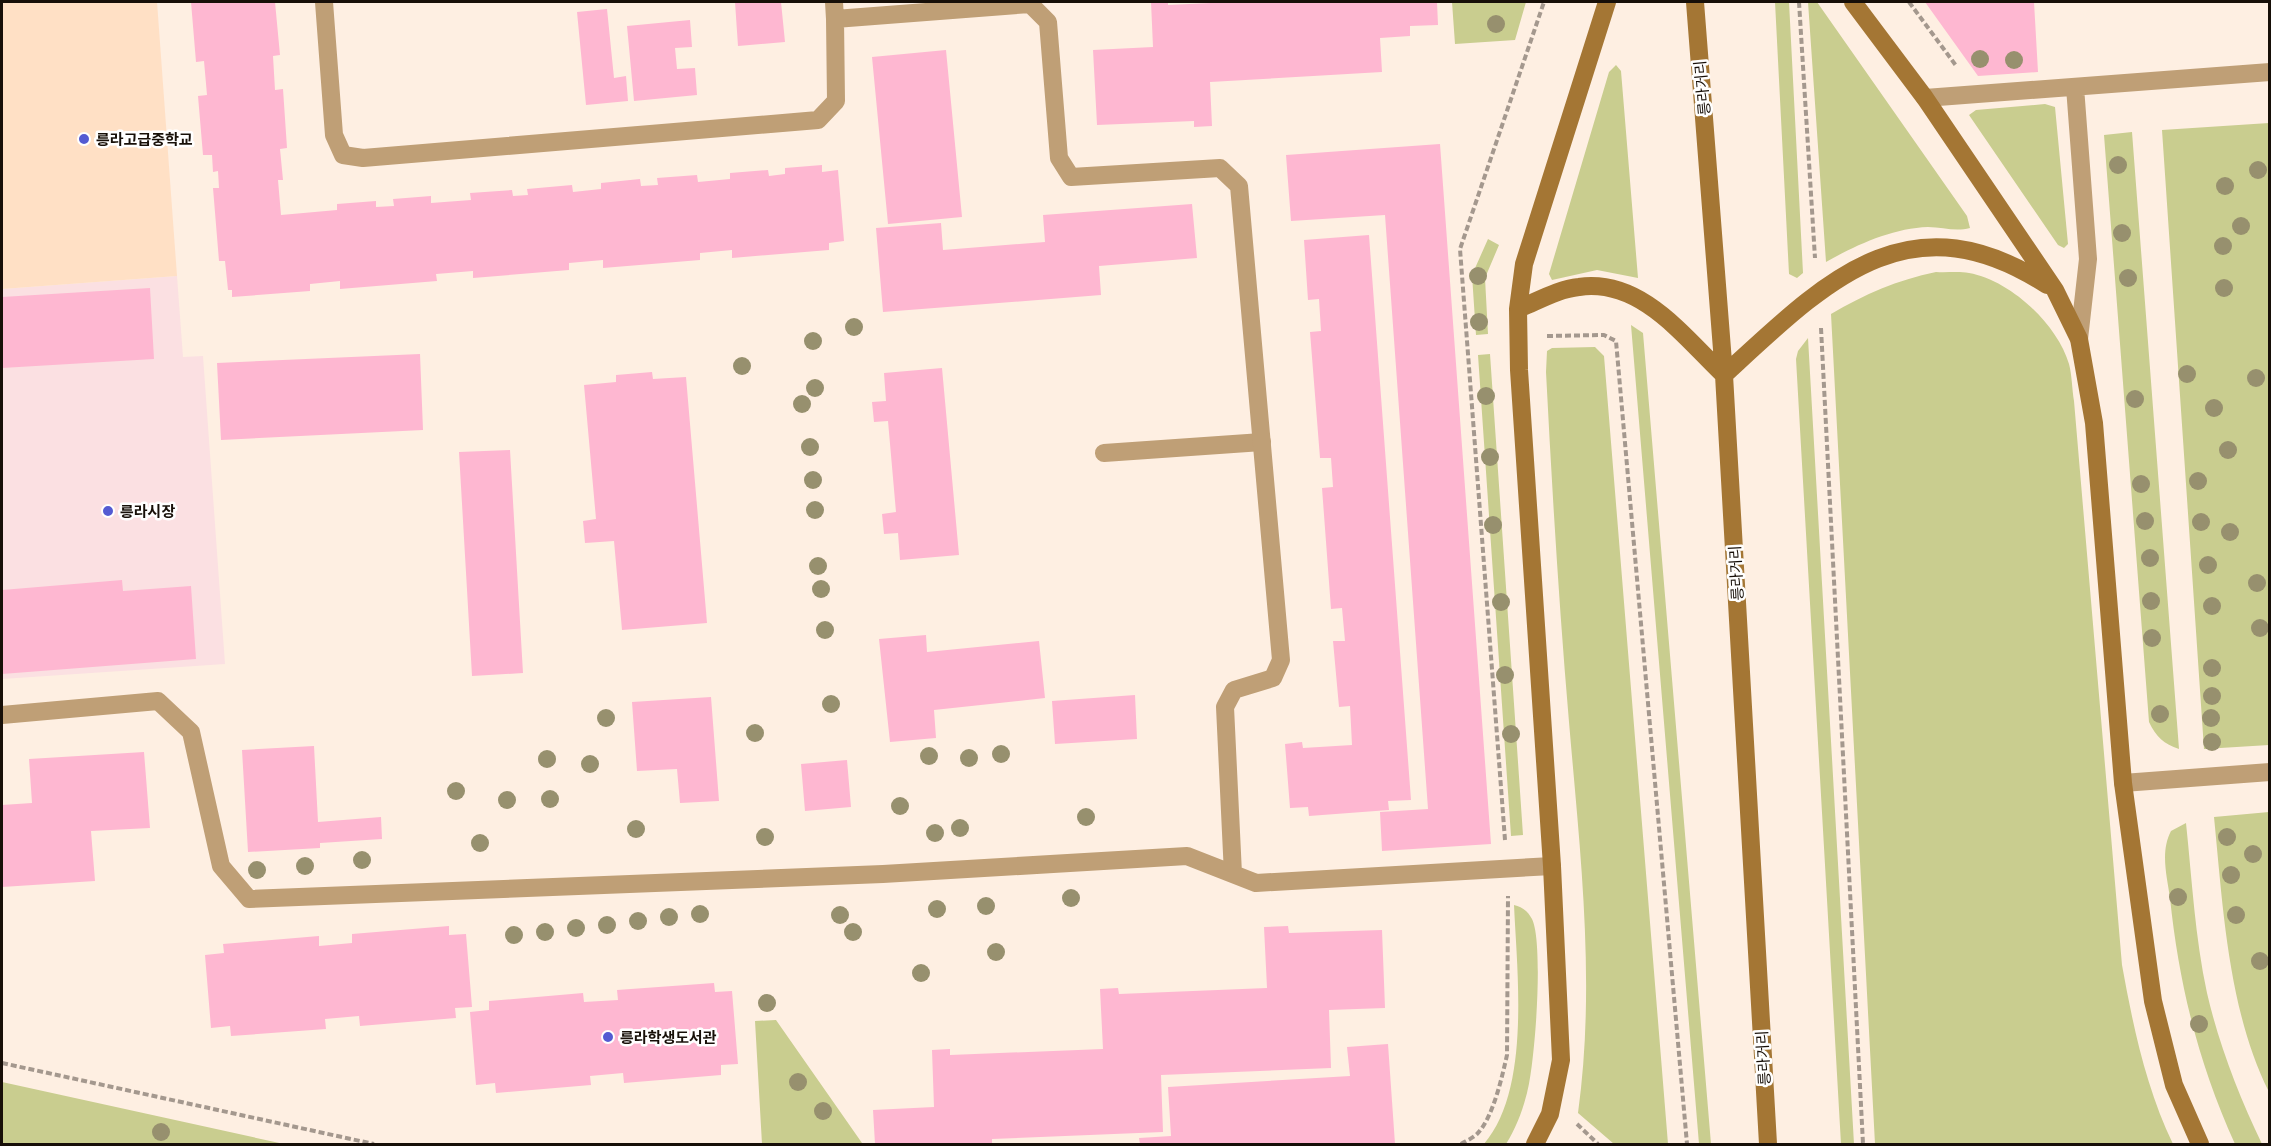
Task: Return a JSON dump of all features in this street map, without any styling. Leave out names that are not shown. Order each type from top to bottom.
[{"type":"main road","points":[[1534,1144],[1550,1114],[1561,1060],[1552,866],[1518,309],[1524,264],[1607,2]]},
{"type":"main road","name":"릉라거리","points":[[1695,2],[1724,375],[1767,1144]]},
{"type":"main road","points":[[1853,2],[1925,98],[2055,290],[2079,339],[2094,423],[2123,783],[2153,1001],[2174,1085],[2200,1144]]},
{"type":"main road","points":[[1518,309],[1557,292],[1580,286],[1623,291],[1645,301],[1724,375],[1803,302],[1848,272],[1888,254],[1941,248],[1971,249],[2025,271],[2055,290]]},
{"type":"street","points":[[324,2],[334,135],[343,155],[363,158],[818,120],[836,101],[835,10],[1030,4],[1048,22],[1059,158],[1071,177],[1220,168],[1239,186],[1281,660],[1273,678],[1234,690],[1225,707],[1233,874]]},
{"type":"street","points":[[1925,98],[2270,72]]},
{"type":"street","points":[[2075,87],[2088,260],[2079,339]]},
{"type":"street","points":[[1104,453],[1262,442]]},
{"type":"street","points":[[2,716],[158,700],[191,732],[221,866],[249,899],[871,875],[1187,856],[1256,883],[1552,866]]},
{"type":"street","points":[[2123,783],[2270,772]]},
{"type":"path","points":[[1461,1144],[1478,1134],[1491,1109],[1502,1080],[1507,1055],[1507,868],[1460,249],[1544,2]]},
{"type":"path","points":[[1799,2],[1818,292],[1863,1144]]},
{"type":"path","points":[[1909,2],[1977,94]]},
{"type":"path","points":[[1519,338],[1580,333],[1604,335],[1616,340],[1687,1144]]},
{"type":"path","points":[[2,1063],[374,1144]]},
{"type":"shaded area","name":"릉라고급중학교","points":[[2,2],[157,2],[177,276],[2,289]]},
{"type":"shaded area","name":"릉라시장","points":[[177,276],[183,357],[203,356],[225,664],[2,679],[2,289]]},
{"type":"green space","points":[[1452,2],[1526,2],[1515,40],[1455,44]]},
{"type":"green space","points":[[1775,2],[1789,2],[1803,273],[1797,278],[1789,274]]},
{"type":"green space","points":[[1808,2],[1817,2],[1967,216],[1970,228],[1928,227],[1902,230],[1850,249],[1826,262]]},
{"type":"green space","points":[[1616,65],[1621,71],[1638,278],[1597,270],[1552,280],[1549,274],[1609,72]]},
{"type":"green space","points":[[2045,104],[2055,107],[2068,244],[2064,248],[2058,245],[1969,115],[1976,110]]},
{"type":"green space","points":[[2269,123],[2269,745],[2204,749],[2162,130]]},
{"type":"green space","points":[[2132,132],[2179,749],[2161,739],[2149,722],[2104,135]]},
{"type":"green space","points":[[1488,239],[1499,245],[1485,278],[1488,334],[1476,335],[1472,275]]},
{"type":"green space","points":[[1936,272],[1965,272],[1985,277],[2015,294],[2043,319],[2063,349],[2069,364],[2122,965],[2148,1079],[2173,1144],[1875,1144],[1831,314],[1882,288]]},
{"type":"green space","points":[[1631,325],[1643,333],[1711,1144],[1699,1144]]},
{"type":"green space","points":[[1808,338],[1854,1144],[1841,1144],[1796,359],[1798,351]]},
{"type":"green space","points":[[1595,347],[1604,356],[1668,1144],[1614,1144],[1578,1113],[1586,1015],[1584,918],[1565,678],[1546,372],[1547,351],[1552,348]]},
{"type":"green space","points":[[1490,354],[1523,835],[1511,836],[1478,355]]},
{"type":"green space","points":[[2270,812],[2269,1092],[2244,1027],[2236,993],[2225,922],[2214,817]]},
{"type":"green space","points":[[2186,823],[2197,930],[2207,993],[2230,1070],[2262,1144],[2235,1144],[2211,1084],[2192,1024],[2179,962],[2165,856],[2171,831]]},
{"type":"green space","points":[[1514,905],[1529,914],[1536,932],[1538,977],[1533,1057],[1525,1100],[1510,1138],[1506,1144],[1484,1144],[1499,1121],[1509,1093],[1515,1062],[1518,996]]},
{"type":"green space","points":[[776,1020],[862,1144],[762,1144],[755,1021]]},
{"type":"green space","points":[[2,1082],[284,1144],[2,1144]]},
{"type":"building","points":[[191,2],[275,2],[280,55],[273,56],[275,90],[283,89],[287,148],[280,149],[283,180],[278,180],[281,215],[337,210],[337,204],[376,201],[376,207],[394,206],[393,199],[431,196],[431,203],[471,200],[470,193],[512,190],[513,196],[528,195],[527,189],[572,185],[573,192],[601,189],[601,183],[640,179],[641,186],[658,185],[657,178],[697,175],[698,182],[730,179],[730,173],[768,170],[769,176],[785,174],[785,168],[822,165],[822,172],[838,170],[844,241],[829,243],[829,250],[732,258],[732,250],[700,253],[700,260],[603,268],[603,260],[569,263],[569,270],[473,278],[473,271],[436,274],[437,281],[340,289],[340,281],[310,284],[310,291],[232,297],[232,290],[228,290],[225,261],[219,261],[213,188],[219,188],[218,171],[213,172],[212,155],[203,155],[198,96],[207,95],[204,61],[196,62]]},
{"type":"building","points":[[735,2],[781,2],[785,42],[738,46]]},
{"type":"building","points":[[1151,2],[1168,2],[1168,5],[1232,2],[1437,2],[1438,25],[1410,26],[1410,36],[1380,38],[1382,72],[1210,82],[1212,126],[1194,127],[1194,121],[1097,125],[1093,50],[1153,47]]},
{"type":"building","points":[[1925,2],[2034,2],[2038,72],[1978,76]]},
{"type":"building","points":[[607,9],[614,78],[626,76],[628,101],[586,105],[577,12]]},
{"type":"building","points":[[690,20],[692,47],[675,48],[677,69],[695,68],[697,95],[634,101],[627,26]]},
{"type":"building","points":[[946,50],[962,217],[888,224],[872,57]]},
{"type":"building","points":[[1440,144],[1491,844],[1382,851],[1380,812],[1428,809],[1385,215],[1291,221],[1286,155]]},
{"type":"building","points":[[1192,204],[1197,258],[1099,266],[1101,295],[883,312],[876,228],[941,223],[943,250],[1045,242],[1043,215]]},
{"type":"building","points":[[1369,235],[1411,800],[1388,801],[1389,810],[1309,816],[1308,807],[1290,808],[1285,744],[1302,742],[1303,748],[1352,745],[1350,706],[1339,707],[1333,641],[1345,641],[1342,608],[1331,609],[1322,488],[1333,487],[1331,458],[1320,458],[1310,332],[1321,331],[1319,299],[1308,300],[1304,240]]},
{"type":"building","points":[[150,288],[154,359],[2,368],[2,297]]},
{"type":"building","points":[[420,354],[423,430],[221,440],[217,363]]},
{"type":"building","points":[[942,368],[959,555],[900,560],[898,533],[884,534],[882,514],[896,512],[888,421],[874,422],[872,402],[886,401],[884,373]]},
{"type":"building","points":[[652,372],[653,379],[686,377],[707,623],[622,630],[614,541],[585,543],[583,521],[596,519],[584,385],[616,382],[616,375]]},
{"type":"building","points":[[510,450],[523,673],[472,676],[459,452]]},
{"type":"building","points":[[122,580],[123,591],[191,586],[196,659],[2,674],[2,590]]},
{"type":"building","points":[[926,635],[927,652],[1039,641],[1045,698],[934,710],[936,738],[890,742],[879,639]]},
{"type":"building","points":[[1135,695],[1137,739],[1055,744],[1052,701]]},
{"type":"building","points":[[711,697],[719,801],[680,803],[677,769],[637,771],[632,702]]},
{"type":"building","points":[[314,746],[318,822],[381,817],[382,839],[320,843],[320,848],[248,852],[242,750]]},
{"type":"building","points":[[144,752],[150,828],[91,831],[95,881],[2,887],[2,805],[32,803],[29,759]]},
{"type":"building","points":[[847,760],[851,807],[805,811],[801,764]]},
{"type":"building","points":[[449,926],[449,935],[466,934],[472,1007],[455,1008],[456,1018],[360,1026],[359,1016],[325,1019],[326,1029],[231,1036],[230,1026],[211,1028],[205,955],[224,953],[223,944],[319,936],[319,946],[352,943],[352,934]]},
{"type":"building","points":[[1288,926],[1289,933],[1382,930],[1385,1008],[1329,1010],[1331,1068],[1161,1075],[1163,1132],[992,1139],[992,1144],[875,1144],[873,1110],[934,1107],[932,1050],[950,1049],[950,1055],[1103,1049],[1100,989],[1118,988],[1119,994],[1267,988],[1264,927]]},
{"type":"building","points":[[714,983],[715,992],[732,991],[738,1064],[721,1065],[721,1075],[624,1083],[623,1073],[590,1076],[591,1085],[496,1093],[495,1083],[476,1085],[470,1012],[489,1010],[489,1001],[583,993],[584,1002],[618,1000],[617,990]]},
{"type":"building","points":[[1388,1044],[1395,1144],[1140,1144],[1139,1138],[1171,1136],[1168,1087],[1350,1076],[1347,1047]]},
{"type":"place","name":"릉라고급중학교","points":[[84,139]]},
{"type":"place","name":"릉라시장","points":[[108,511]]},
{"type":"place","name":"릉라학생도서관","points":[[608,1037]]}]
